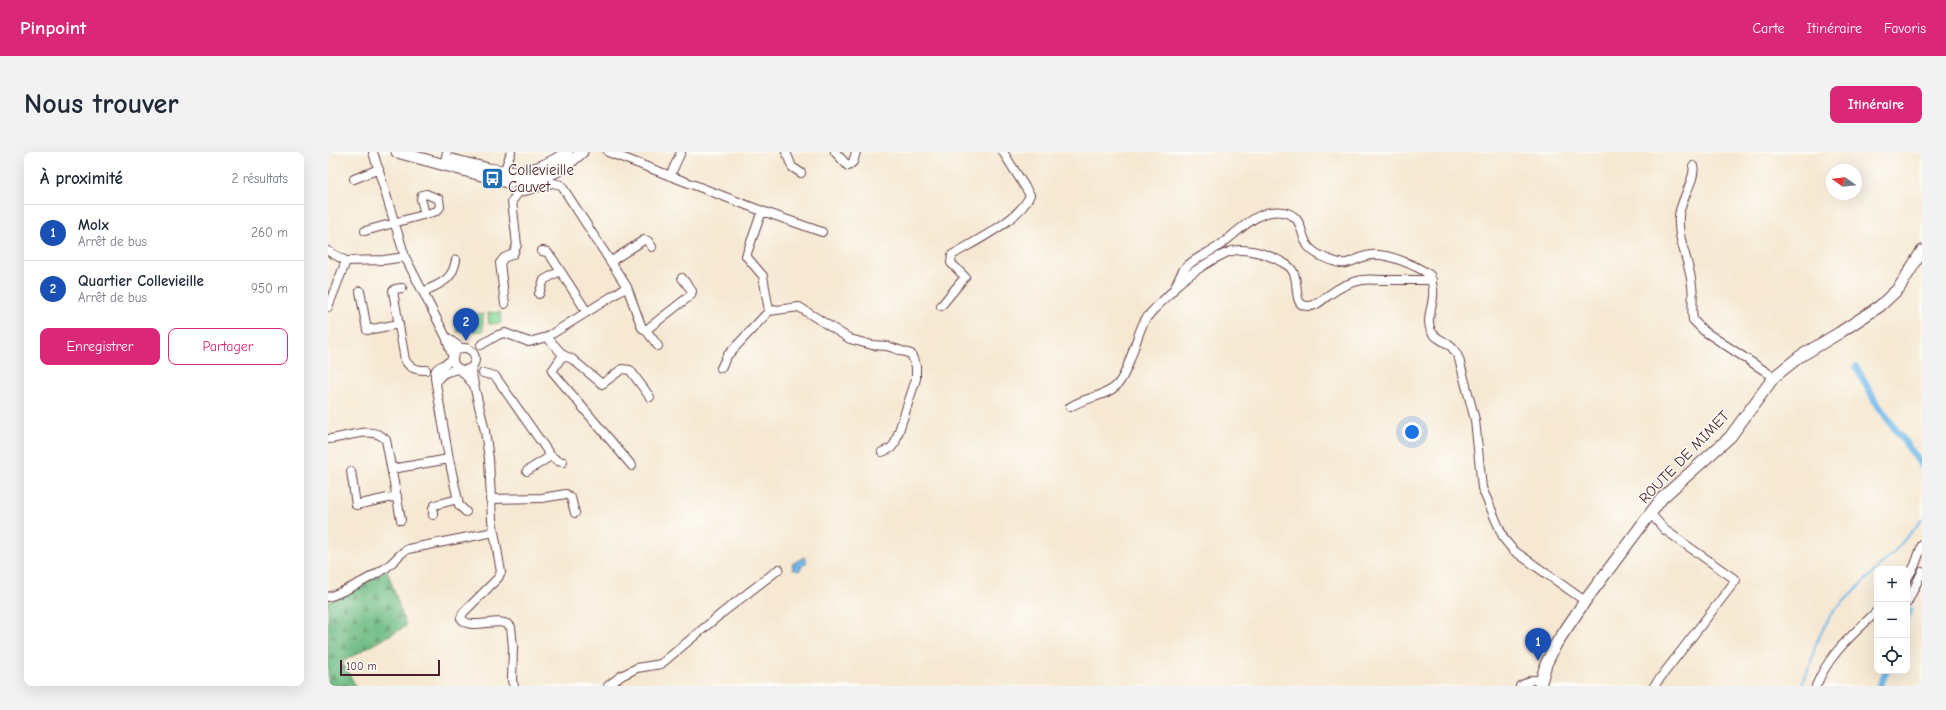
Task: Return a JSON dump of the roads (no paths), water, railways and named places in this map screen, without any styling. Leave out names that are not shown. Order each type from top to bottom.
[{"type":"main road","points":[[396,152],[445,159],[492,179],[521,184],[542,178],[564,168],[582,152]]},
{"type":"main road","points":[[419,152],[504,172],[521,184]]},
{"type":"main road","points":[[521,184],[538,168],[567,152]]},
{"type":"main road","name":"ROUTE DE MIMET","points":[[1541,683],[1550,654],[1585,601],[1662,498],[1730,437],[1774,377],[1799,357],[1880,306],[1899,288],[1922,251]]},
{"type":"street","points":[[373,152],[393,222],[405,257],[446,337],[455,365],[470,366],[483,373],[495,376],[551,456],[558,461],[563,462]]},
{"type":"street","points":[[378,166],[380,152]]},
{"type":"street","points":[[504,172],[511,152]]},
{"type":"street","points":[[608,152],[762,211],[822,232]]},
{"type":"street","points":[[670,176],[681,152]]},
{"type":"street","points":[[786,152],[792,167],[801,173]]},
{"type":"street","points":[[838,153],[845,164],[850,166],[856,152]]},
{"type":"street","points":[[941,306],[965,277],[951,263],[952,255],[1006,222],[1028,200],[1030,192],[1003,152]]},
{"type":"street","points":[[354,179],[378,166]]},
{"type":"street","points":[[1693,166],[1694,174],[1683,199],[1679,224],[1680,240],[1692,286],[1693,320],[1704,331],[1774,377]]},
{"type":"street","points":[[505,304],[500,263],[504,258],[511,256],[516,252],[517,245],[511,204],[513,198],[521,184],[560,184],[610,262],[628,287],[644,329],[658,346]]},
{"type":"street","points":[[762,211],[746,256],[763,276],[770,311]]},
{"type":"street","points":[[1174,288],[1185,268],[1195,260],[1217,247],[1249,222],[1265,214],[1282,212],[1296,218],[1301,226],[1307,244],[1319,256],[1339,263],[1348,263],[1372,254],[1388,257],[1420,268],[1430,275],[1434,295],[1429,316],[1430,326],[1436,336],[1455,349],[1459,359],[1475,420],[1482,488],[1504,539],[1513,550],[1585,601]]},
{"type":"street","points":[[365,231],[424,214]]},
{"type":"street","points":[[610,262],[644,240],[648,241],[652,247]]},
{"type":"street","points":[[328,251],[346,260],[384,260],[405,257]]},
{"type":"street","points":[[542,251],[547,252],[587,312]]},
{"type":"street","points":[[1070,407],[1085,398],[1105,393],[1117,386],[1146,319],[1187,276],[1233,251],[1249,251],[1272,257],[1288,266],[1294,272],[1297,280],[1298,300],[1302,305],[1309,307],[1317,304],[1346,285],[1362,280],[1432,280]]},
{"type":"street","points":[[328,307],[346,260]]},
{"type":"street","points":[[422,292],[448,280],[456,260]]},
{"type":"street","points":[[539,294],[544,280],[560,271]]},
{"type":"street","points":[[644,329],[691,295],[692,291],[682,278]]},
{"type":"street","points":[[402,288],[395,289],[393,291],[407,364],[414,369],[426,370],[446,364],[453,358],[456,352],[465,348],[481,345],[498,335],[505,333],[529,342],[547,337],[628,287]]},
{"type":"street","points":[[360,291],[367,330],[399,324]]},
{"type":"street","points":[[721,368],[727,356],[770,311],[799,307],[850,339],[872,345],[887,346],[911,354],[916,366],[916,380],[896,443],[891,448],[882,452]]},
{"type":"street","points":[[446,337],[465,348],[470,366],[486,438],[489,459],[490,499],[501,574],[463,613],[461,618],[467,623],[503,622],[511,627],[514,648],[512,677],[514,686]]},
{"type":"street","points":[[547,337],[563,355],[572,359],[602,384],[622,369],[630,370],[650,398]]},
{"type":"street","points":[[436,379],[446,372],[470,366],[481,345]]},
{"type":"street","points":[[563,355],[552,371],[632,466]]},
{"type":"street","points":[[438,366],[436,379],[449,459],[458,505],[466,512]]},
{"type":"street","points":[[426,370],[436,379]]},
{"type":"street","points":[[328,439],[374,431],[381,434],[386,440],[402,520]]},
{"type":"street","points":[[527,471],[551,456]]},
{"type":"street","points":[[392,469],[449,459]]},
{"type":"street","points":[[351,471],[356,504],[397,496]]},
{"type":"street","points":[[490,499],[542,498],[566,494],[570,498],[575,513]]},
{"type":"street","points":[[433,515],[433,508],[436,505],[458,500]]},
{"type":"street","points":[[1650,513],[1665,530],[1736,580],[1654,686]]},
{"type":"street","points":[[328,597],[385,569],[400,553],[408,549],[494,532]]},
{"type":"street","points":[[1910,574],[1915,565],[1922,545]]},
{"type":"street","points":[[608,686],[621,676],[637,668],[661,664],[722,613],[779,569]]},
{"type":"street","points":[[1908,602],[1922,572]]},
{"type":"street","points":[[1816,686],[1823,669],[1832,657],[1874,614]]},
{"type":"street","points":[[1520,686],[1532,680],[1541,683]]},
{"type":"water","points":[[804,557],[807,562],[799,571],[793,569],[792,564]]},
{"type":"waterway","points":[[1856,367],[1875,401],[1922,466]]},
{"type":"waterway","points":[[1801,686],[1810,666],[1816,643],[1831,614],[1892,554],[1922,520]]},
{"type":"waterway","points":[[1880,686],[1885,674]]},
{"type":"place","name":"Collevieille Cauvet","points":[[492,179]]},
{"type":"place","name":"Quartier Collevieille","points":[[466,341]]},
{"type":"place","name":"Molx","points":[[1538,661]]}]
